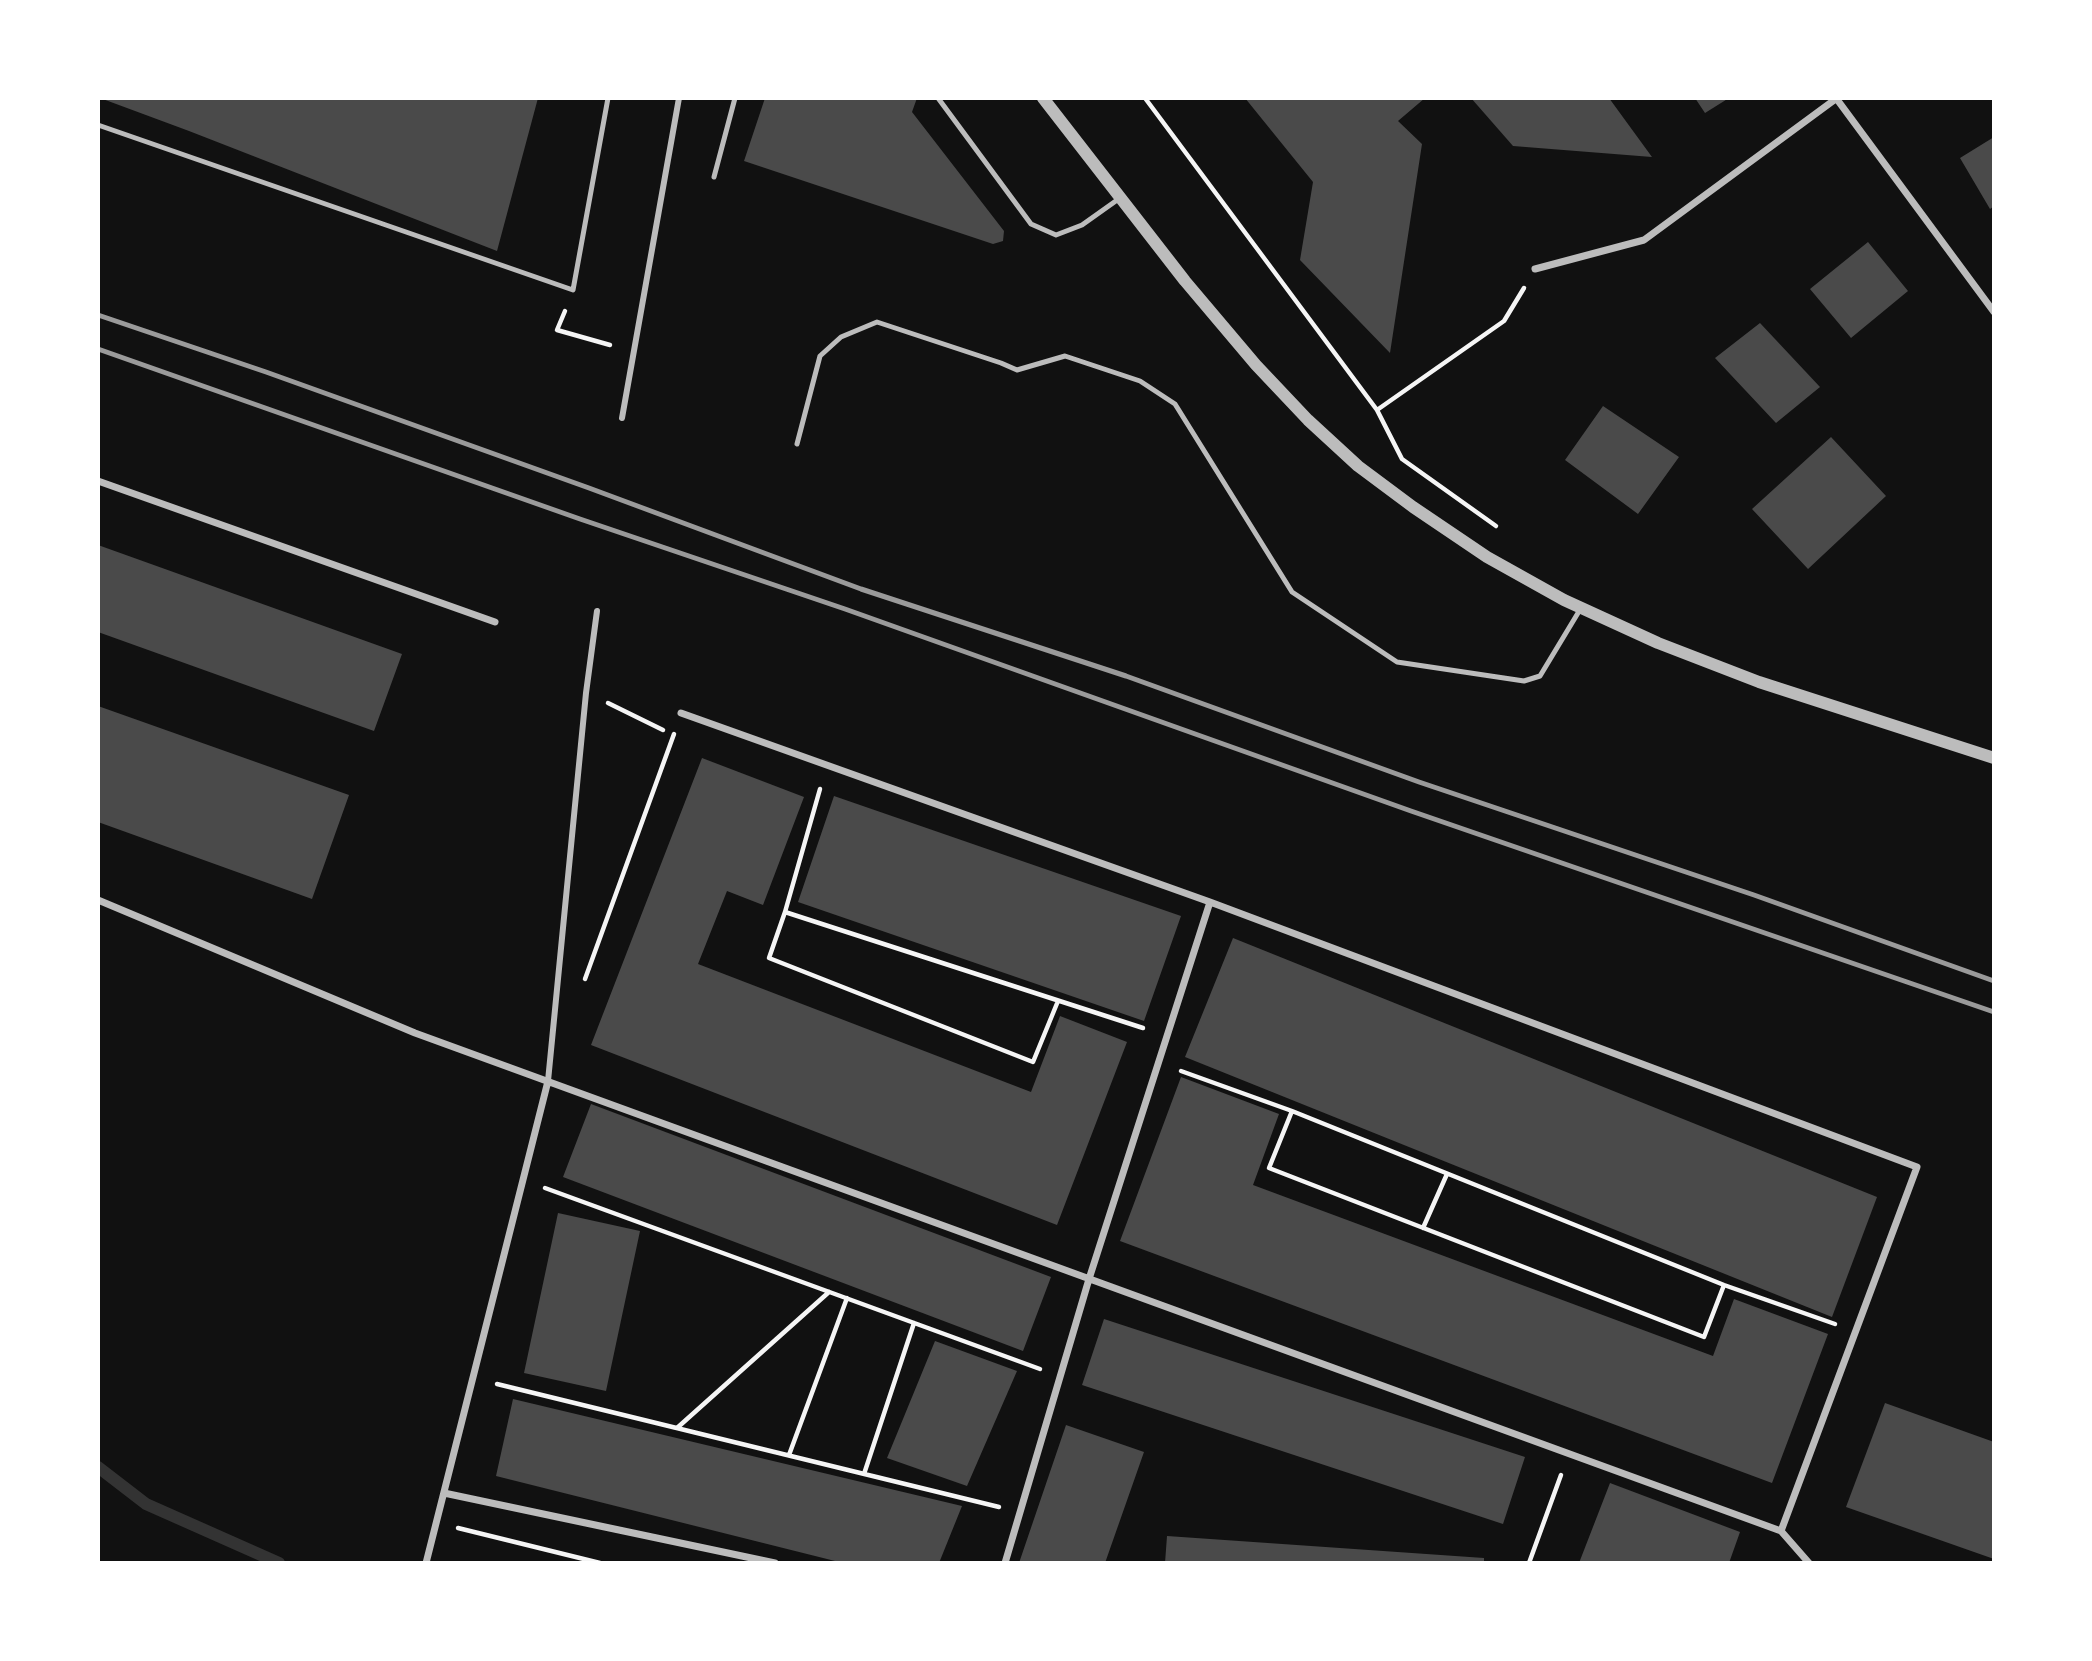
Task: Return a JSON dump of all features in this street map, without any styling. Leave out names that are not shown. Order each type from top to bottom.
[{"type":"street","points":[[622,418],[679,98]]},
{"type":"street","points":[[1043,98],[1185,281],[1256,365],[1308,420],[1358,466],[1413,507],[1487,557],[1581,608],[1658,643],[1759,682],[1994,758]]},
{"type":"street","points":[[1535,269],[1643,240],[1836,98],[1994,312]]},
{"type":"street","points":[[98,481],[495,622]]},
{"type":"street","points":[[426,1563],[548,1082],[586,693],[597,611]]},
{"type":"street","points":[[681,713],[1210,902],[1917,1167],[1781,1531]]},
{"type":"street","points":[[98,900],[405,1029],[1781,1531],[1809,1563]]},
{"type":"street","points":[[1005,1563],[1089,1279],[1210,902]]},
{"type":"street","points":[[444,1493],[775,1563]]},
{"type":"lane","points":[[98,125],[573,290],[608,98]]},
{"type":"lane","points":[[713,177],[735,98]]},
{"type":"lane","points":[[938,98],[1031,224],[1056,235],[1082,225],[1120,198]]},
{"type":"lane","points":[[797,444],[820,356],[841,337],[877,322],[1017,370],[1065,356],[1140,381],[1175,404],[1292,592],[1397,662],[1524,681],[1540,677],[1581,608]]},
{"type":"path","points":[[1145,98],[1377,410],[1402,459],[1498,528]]},
{"type":"path","points":[[1377,410],[1504,321],[1535,269]]},
{"type":"path","points":[[557,330],[598,342]]},
{"type":"path","points":[[586,693],[673,735]]},
{"type":"path","points":[[585,979],[681,713]]},
{"type":"path","points":[[826,765],[785,912],[769,958],[1033,1062],[1058,1001]]},
{"type":"path","points":[[785,912],[1168,1036]]},
{"type":"path","points":[[1159,1063],[1292,1111],[1724,1285],[1856,1331]]},
{"type":"path","points":[[1292,1111],[1269,1168],[1704,1337],[1724,1285]]},
{"type":"path","points":[[1423,1228],[1447,1174]]},
{"type":"path","points":[[523,1180],[1060,1376]]},
{"type":"path","points":[[677,1428],[829,1292]]},
{"type":"path","points":[[789,1455],[847,1298]]},
{"type":"path","points":[[864,1474],[914,1323]]},
{"type":"path","points":[[473,1378],[1020,1512]]},
{"type":"path","points":[[1529,1563],[1569,1454]]},
{"type":"path","points":[[437,1522],[600,1563]]},
{"type":"building","points":[[100,98],[538,98],[497,251]]},
{"type":"building","points":[[765,98],[917,98],[912,112],[1004,231],[1003,241],[993,244],[744,161]]},
{"type":"building","points":[[1245,98],[1425,98],[1398,121],[1422,144],[1390,353],[1300,260],[1313,182]]},
{"type":"building","points":[[1471,98],[1609,98],[1652,157],[1513,146]]},
{"type":"building","points":[[1695,98],[1729,98],[1705,113]]},
{"type":"building","points":[[1994,137],[1994,206],[1990,209],[1960,158]]},
{"type":"building","points":[[1868,242],[1908,291],[1851,338],[1810,289]]},
{"type":"building","points":[[1760,323],[1820,387],[1776,423],[1715,358]]},
{"type":"building","points":[[1603,406],[1679,457],[1638,514],[1565,460]]},
{"type":"building","points":[[1831,437],[1886,496],[1808,569],[1752,509]]},
{"type":"building","points":[[98,545],[402,654],[374,731],[98,632]]},
{"type":"building","points":[[98,706],[349,795],[312,899],[98,822]]},
{"type":"building","points":[[702,758],[804,797],[763,905],[727,891],[698,964],[1031,1092],[1060,1016],[1127,1042],[1057,1225],[591,1045]]},
{"type":"building","points":[[834,796],[1181,916],[1144,1021],[798,902]]},
{"type":"building","points":[[1233,938],[1877,1197],[1832,1317],[1185,1057]]},
{"type":"building","points":[[1181,1077],[1279,1114],[1253,1185],[1713,1356],[1734,1299],[1828,1334],[1772,1483],[1120,1241]]},
{"type":"building","points":[[591,1104],[1051,1277],[1023,1351],[563,1177]]},
{"type":"building","points":[[558,1213],[640,1231],[606,1391],[524,1373]]},
{"type":"building","points":[[1104,1319],[1525,1457],[1503,1524],[1082,1385]]},
{"type":"building","points":[[935,1341],[1017,1371],[967,1486],[887,1458]]},
{"type":"building","points":[[513,1399],[962,1506],[939,1563],[843,1563],[496,1476]]},
{"type":"building","points":[[1885,1403],[1994,1442],[1994,1559],[1846,1507]]},
{"type":"building","points":[[1066,1425],[1144,1452],[1105,1563],[1019,1563]]},
{"type":"building","points":[[1610,1483],[1740,1532],[1729,1563],[1579,1563]]},
{"type":"building","points":[[1167,1536],[1484,1558],[1484,1563],[1165,1563]]},
{"type":"waterway","points":[[98,1467],[146,1504],[279,1563]]},
{"type":"railway","points":[[98,315],[266,372],[861,589],[1126,676],[1419,782],[1754,895],[1994,981]]},
{"type":"railway","points":[[98,349],[580,519],[845,609],[1411,811],[1994,1012]]}]
